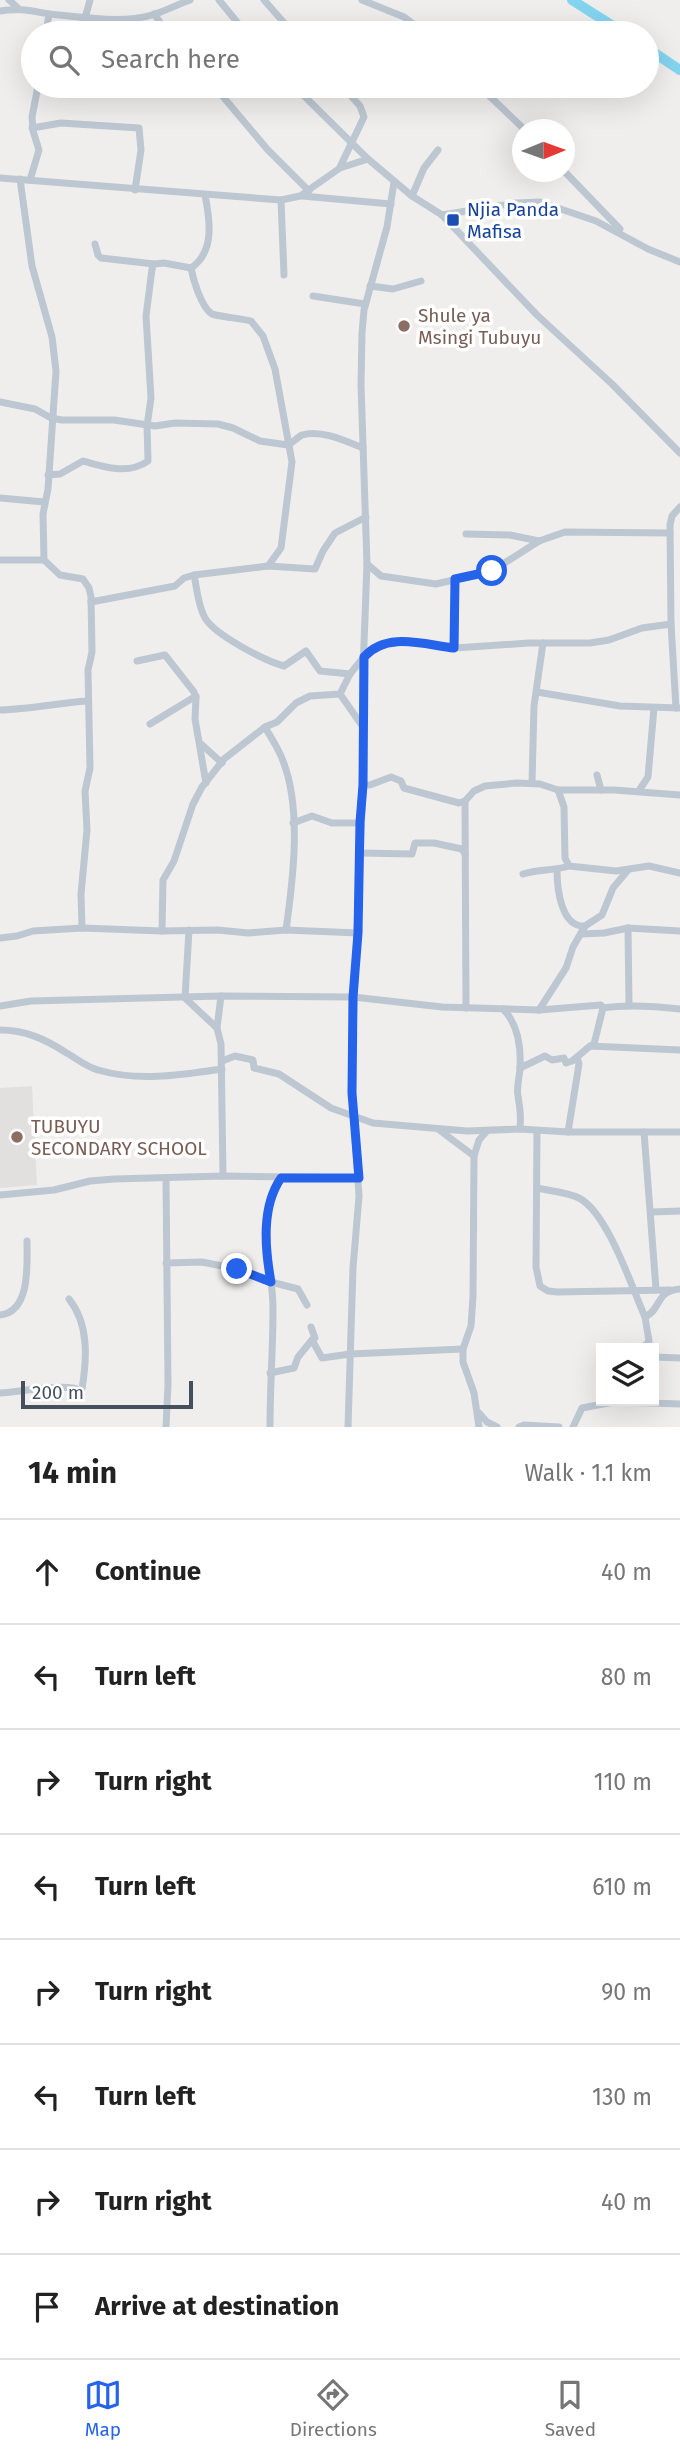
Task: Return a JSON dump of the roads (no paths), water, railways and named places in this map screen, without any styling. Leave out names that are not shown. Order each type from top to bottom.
[{"type":"street","points":[[9,0],[18,8]]},
{"type":"street","points":[[85,18],[90,0]]},
{"type":"street","points":[[0,11],[18,8],[85,18],[129,18],[154,14],[190,0]]},
{"type":"street","points":[[219,0],[236,21]]},
{"type":"street","points":[[264,0],[282,21]]},
{"type":"street","points":[[362,0],[410,21]]},
{"type":"street","points":[[47,21],[48,14]]},
{"type":"street","points":[[154,14],[159,21]]},
{"type":"street","points":[[85,18],[89,21]]},
{"type":"street","points":[[30,180],[39,150],[32,128],[35,98]]},
{"type":"street","points":[[224,98],[267,149],[309,191]]},
{"type":"street","points":[[306,98],[394,182],[442,215],[537,314],[680,453]]},
{"type":"street","points":[[340,168],[364,117],[360,106],[353,98]]},
{"type":"street","points":[[492,98],[514,119]]},
{"type":"street","points":[[32,128],[61,123],[139,128],[141,150],[135,190]]},
{"type":"street","points":[[412,196],[424,168],[438,150]]},
{"type":"street","points":[[0,178],[281,200],[300,196],[340,168],[368,159]]},
{"type":"street","points":[[20,180],[33,266],[54,351],[56,386],[51,418],[48,489],[43,514],[44,560]]},
{"type":"street","points":[[348,1427],[359,1178],[352,1093],[353,997],[363,785],[367,564],[361,355],[365,304],[385,235],[394,182]]},
{"type":"street","points":[[575,182],[616,226],[631,238],[648,249],[680,262]]},
{"type":"street","points":[[191,268],[202,258],[208,243],[209,221],[205,195]]},
{"type":"street","points":[[300,196],[391,205]]},
{"type":"street","points":[[281,200],[284,275]]},
{"type":"street","points":[[442,215],[516,203],[540,202],[596,221],[631,238]]},
{"type":"street","points":[[95,244],[97,255],[101,258],[191,268]]},
{"type":"street","points":[[48,475],[60,474],[83,461],[119,469],[144,464],[148,460],[147,426],[151,398],[146,306],[154,264]]},
{"type":"street","points":[[191,268],[196,288],[212,314],[251,321],[263,337],[275,369],[292,462],[281,548],[268,566]]},
{"type":"street","points":[[370,286],[393,289],[421,281]]},
{"type":"street","points":[[313,296],[365,304]]},
{"type":"street","points":[[0,402],[35,409],[62,421],[114,420],[147,426],[175,423],[218,424],[260,441],[288,445],[302,435],[311,434],[338,438],[363,448]]},
{"type":"street","points":[[0,498],[44,502]]},
{"type":"street","points":[[537,692],[620,706],[678,708],[671,624],[670,533],[671,520],[680,507]]},
{"type":"street","points":[[91,602],[175,586],[184,578],[194,575],[268,566],[316,569],[323,551],[335,533],[366,517]]},
{"type":"street","points":[[367,564],[382,576],[436,584],[492,571],[539,541],[565,532],[670,533]]},
{"type":"street","points":[[466,534],[510,535],[539,541]]},
{"type":"street","points":[[0,560],[44,560],[60,575],[84,580],[89,588],[92,652],[88,670],[87,701],[90,768],[85,791],[87,830],[81,894],[82,928]]},
{"type":"street","points":[[194,575],[205,617],[216,629],[235,642],[259,657],[284,666],[306,651],[320,671],[350,674]]},
{"type":"street","points":[[454,648],[455,579]]},
{"type":"street","points":[[340,694],[350,674],[364,657],[379,646],[401,641],[454,648],[596,643],[642,628],[671,624]]},
{"type":"street","points":[[532,783],[537,692],[543,643]]},
{"type":"street","points":[[137,662],[165,655],[196,696],[194,712],[206,783]]},
{"type":"street","points":[[340,694],[363,727]]},
{"type":"street","points":[[162,931],[163,880],[177,853],[196,796],[222,763],[265,727],[276,722],[290,707],[318,695],[340,694]]},
{"type":"street","points":[[150,724],[196,696]]},
{"type":"street","points":[[0,710],[87,701]]},
{"type":"street","points":[[640,789],[648,777],[654,708]]},
{"type":"street","points":[[265,727],[286,769],[291,797],[293,823],[286,930]]},
{"type":"street","points":[[199,743],[222,763]]},
{"type":"street","points":[[597,775],[601,790]]},
{"type":"street","points":[[363,785],[391,777],[401,781],[404,788],[459,803],[485,786],[532,783],[558,790],[680,795]]},
{"type":"street","points":[[558,790],[563,802],[565,858],[569,866]]},
{"type":"street","points":[[465,801],[466,1008]]},
{"type":"street","points":[[293,823],[312,817],[332,823],[360,822]]},
{"type":"street","points":[[360,853],[412,854],[415,843],[424,843],[457,848],[465,854]]},
{"type":"street","points":[[523,874],[569,866],[628,870],[649,866],[680,873]]},
{"type":"street","points":[[557,870],[558,889],[567,916],[576,925],[585,926]]},
{"type":"street","points":[[539,1010],[566,968],[573,947],[585,926],[602,915],[611,892],[628,870]]},
{"type":"street","points":[[0,938],[33,931],[82,928],[358,933]]},
{"type":"street","points":[[580,934],[628,928],[680,931]]},
{"type":"street","points":[[628,928],[629,1004]]},
{"type":"street","points":[[185,998],[189,930]]},
{"type":"street","points":[[0,1006],[31,1001],[221,996],[353,997],[434,1007],[466,1008],[539,1010],[601,1005],[603,1008],[629,1004],[680,1009]]},
{"type":"street","points":[[221,996],[217,1028],[222,1065],[223,1176]]},
{"type":"street","points":[[185,998],[217,1028]]},
{"type":"street","points":[[520,1068],[545,1056],[552,1060],[564,1058],[566,1062],[572,1061],[594,1044],[603,1008]]},
{"type":"street","points":[[503,1009],[515,1027],[520,1068],[520,1129]]},
{"type":"street","points":[[0,1030],[29,1033],[88,1066],[106,1072],[148,1077],[222,1065],[234,1056],[253,1060],[254,1068],[277,1073],[290,1079],[319,1101],[354,1118],[377,1124],[487,1131],[520,1129],[680,1132]]},
{"type":"street","points":[[590,1046],[680,1050]]},
{"type":"street","points":[[568,1132],[579,1064],[577,1057]]},
{"type":"street","points":[[438,1128],[474,1156]]},
{"type":"street","points":[[537,1130],[536,1273],[541,1288],[557,1292],[680,1289]]},
{"type":"street","points":[[479,1427],[472,1385],[463,1362],[463,1349],[471,1326],[473,1297],[474,1156],[487,1131]]},
{"type":"street","points":[[644,1132],[656,1289]]},
{"type":"street","points":[[0,1195],[54,1190],[104,1179],[223,1176],[359,1178]]},
{"type":"street","points":[[166,1178],[166,1427]]},
{"type":"street","points":[[270,1427],[273,1314],[267,1255],[269,1206],[271,1193],[281,1178]]},
{"type":"street","points":[[537,1188],[575,1197],[588,1205],[621,1258],[645,1317],[647,1343]]},
{"type":"street","points":[[652,1212],[680,1210]]},
{"type":"street","points":[[0,1315],[12,1311],[20,1301],[27,1266],[27,1241]]},
{"type":"street","points":[[166,1263],[209,1263],[246,1271],[271,1282],[299,1289],[307,1305]]},
{"type":"street","points":[[645,1317],[652,1314],[661,1297],[670,1290]]},
{"type":"street","points":[[0,1393],[64,1386],[82,1389],[84,1333],[78,1312],[69,1299]]},
{"type":"street","points":[[270,1373],[295,1368],[298,1357],[315,1338],[311,1327]]},
{"type":"street","points":[[312,1340],[323,1358],[350,1354],[463,1349]]},
{"type":"street","points":[[659,1357],[680,1358]]},
{"type":"street","points":[[659,1403],[680,1404]]},
{"type":"street","points":[[573,1427],[582,1408],[596,1405]]},
{"type":"street","points":[[477,1411],[487,1422],[497,1427]]},
{"type":"street","points":[[519,1427],[524,1424],[559,1427]]},
{"type":"waterway","points":[[572,0],[605,21]]},
{"type":"waterway","points":[[659,56],[680,70]]},
{"type":"place","name":"Njia Panda Mafisa","points":[[453,220]]},
{"type":"place","name":"Shule ya Msingi Tubuyu","points":[[404,326]]},
{"type":"place","name":"TUBUYU SECONDARY SCHOOL","points":[[17,1137]]}]
